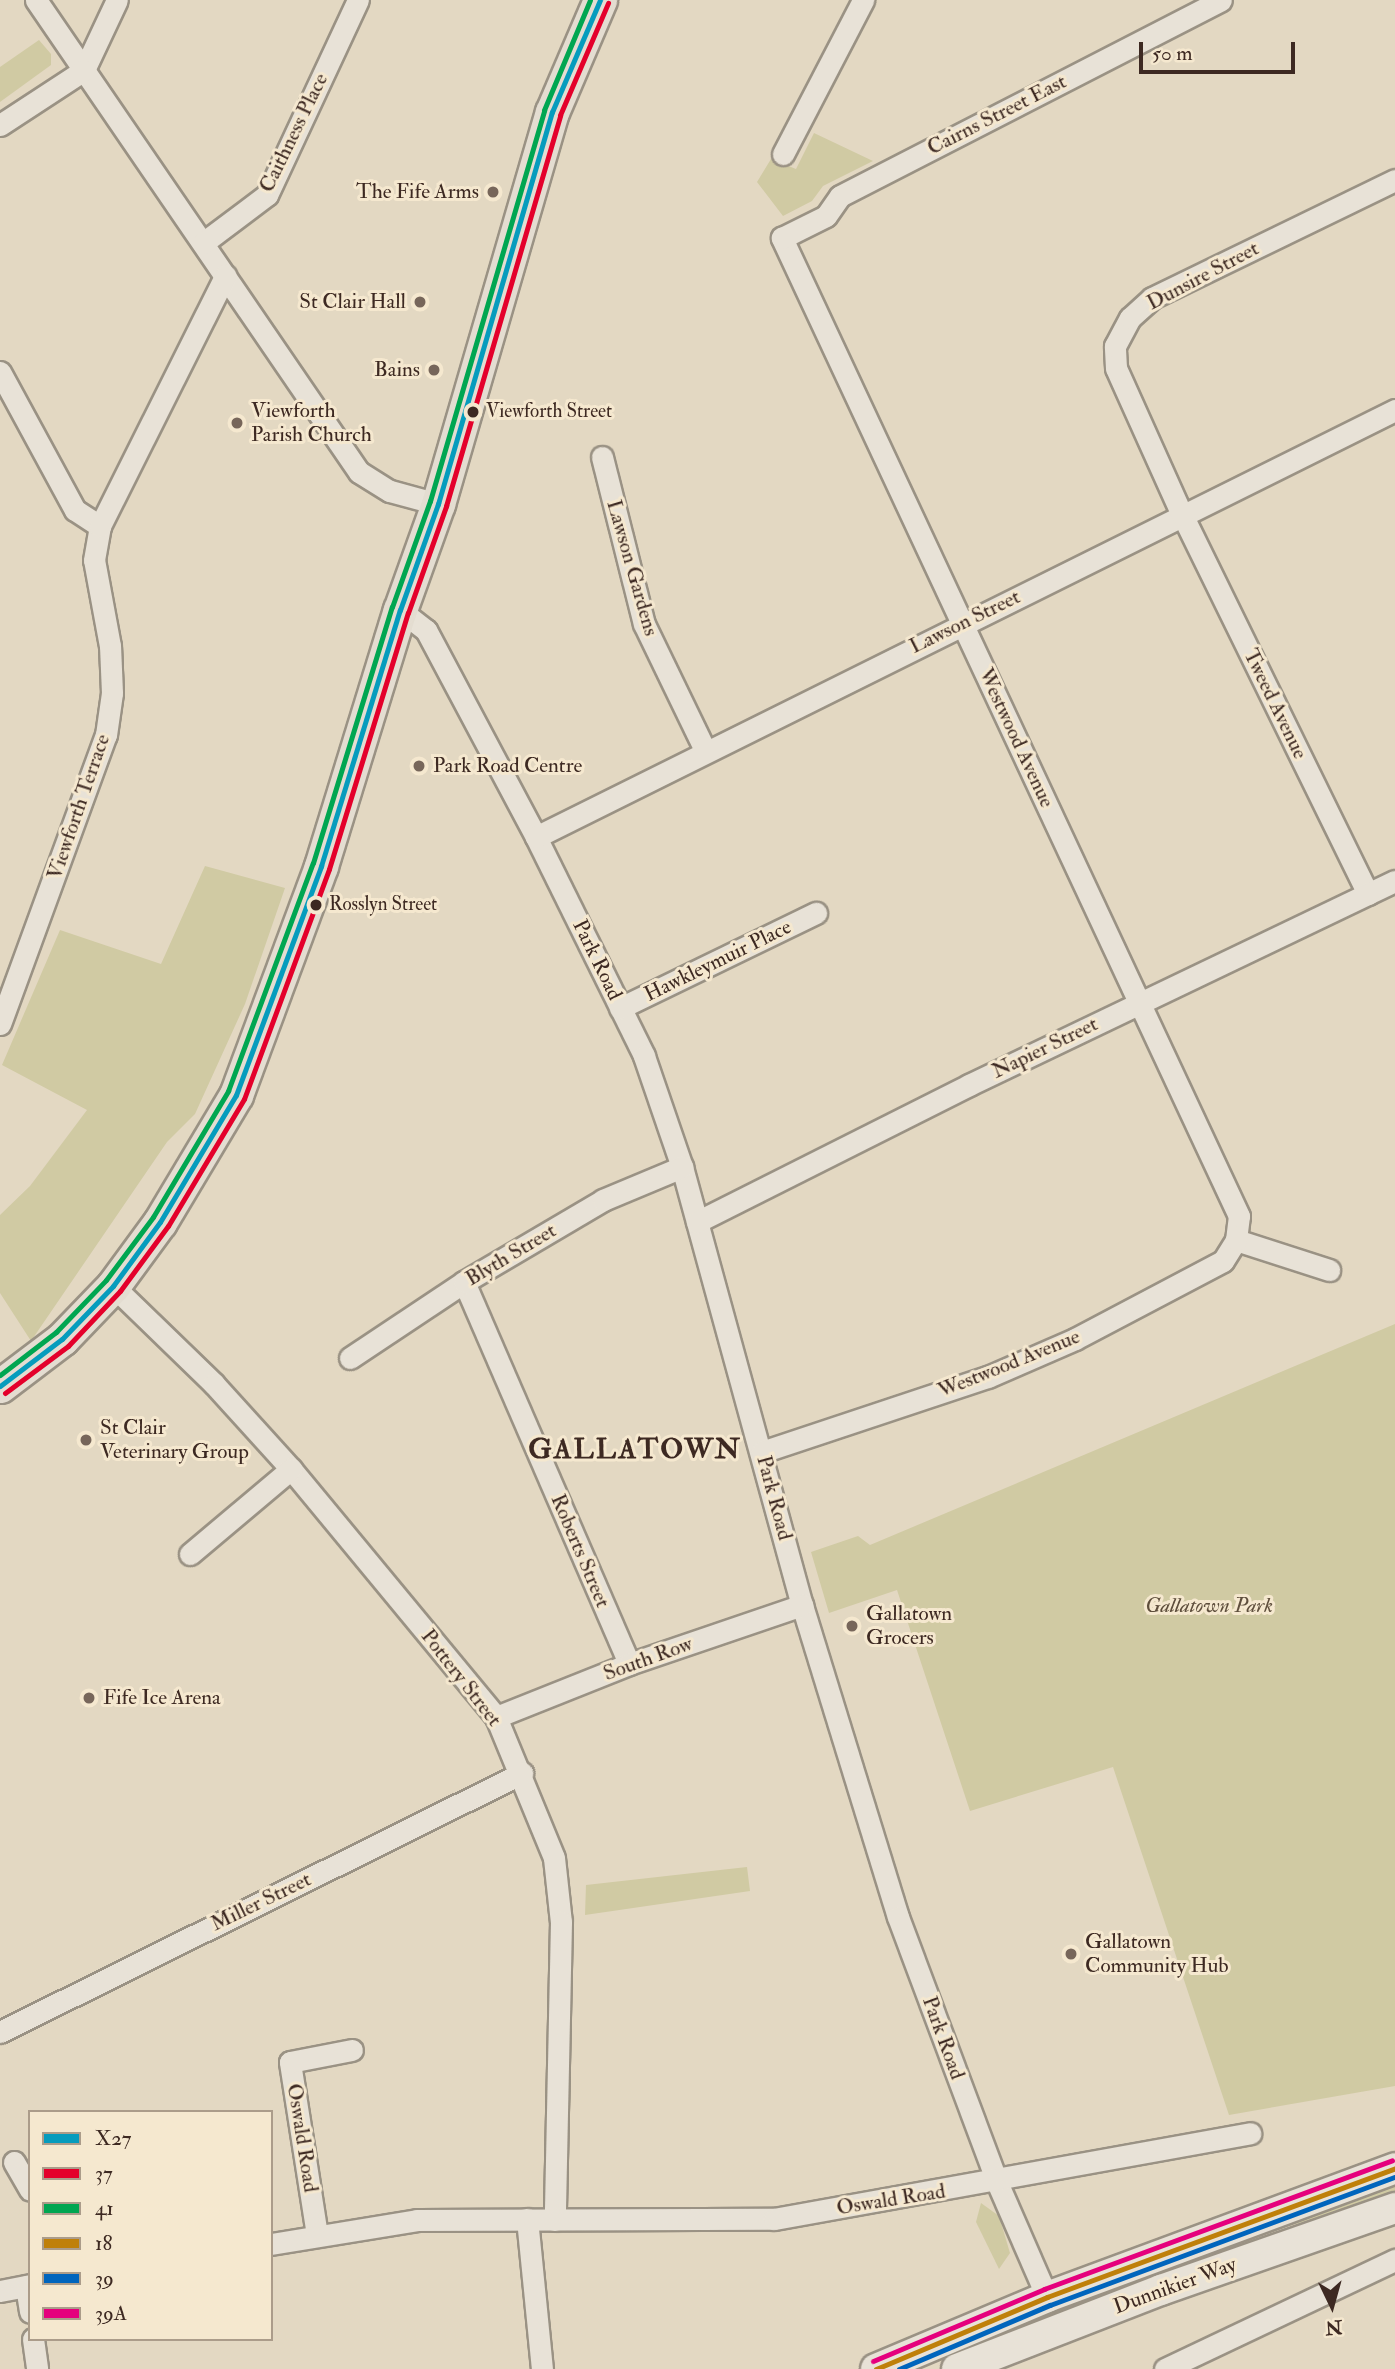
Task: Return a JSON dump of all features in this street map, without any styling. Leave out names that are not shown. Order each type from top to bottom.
[{"type":"main road","points":[[0,1386],[62,1339],[113,1286],[160,1222],[236,1094],[321,866],[400,610],[438,503],[552,112],[600,0]]},
{"type":"main road","name":"Dunnikier Way","points":[[876,2369],[1047,2297],[1395,2168]]},
{"type":"main road","name":"Dunnikier Way","points":[[957,2369],[1161,2290],[1395,2208]]},
{"type":"main road","points":[[1047,2297],[1054,2310],[1066,2312],[1161,2290]]},
{"type":"street","points":[[36,0],[359,472],[390,491],[438,503]]},
{"type":"street","points":[[0,125],[84,70],[117,0]]},
{"type":"street","name":"Caithness Place","points":[[203,243],[267,195],[358,0]]},
{"type":"street","points":[[783,154],[863,0]]},
{"type":"street","name":"Cairns Street East","points":[[782,238],[826,216],[840,196],[1221,0]]},
{"type":"street","name":"Dunsire Street","points":[[1182,514],[1116,369],[1115,346],[1130,318],[1152,298],[1395,180]]},
{"type":"street","name":"Westwood Avenue","points":[[762,1452],[988,1377],[1075,1339],[1223,1261],[1236,1240],[1239,1216],[782,238]]},
{"type":"street","name":"Viewforth Terrace","points":[[0,1024],[106,735],[113,693],[110,646],[94,560],[100,526],[225,276]]},
{"type":"street","points":[[0,372],[75,510],[100,526]]},
{"type":"street","name":"Lawson Street","points":[[536,836],[1395,410]]},
{"type":"street","name":"Lawson Gardens","points":[[602,457],[643,624],[706,752]]},
{"type":"street","name":"Tweed Avenue","points":[[1182,514],[1368,894]]},
{"type":"street","name":"Park Road","points":[[400,610],[426,630],[536,836],[644,1056],[682,1167],[802,1605],[898,1917],[997,2182],[1047,2297]]},
{"type":"street","name":"Napier Street","points":[[697,1222],[1139,1003],[1395,881]]},
{"type":"street","name":"Hawkleymuir Place","points":[[620,1008],[816,913]]},
{"type":"street","name":"Blyth Street","points":[[349,1358],[464,1282],[603,1200],[682,1167]]},
{"type":"street","points":[[1236,1240],[1329,1270]]},
{"type":"street","name":"Roberts Street","points":[[464,1282],[629,1664]]},
{"type":"street","name":"Pottery Street","points":[[113,1286],[214,1384],[291,1469],[496,1717],[522,1773],[554,1858],[561,1922],[555,2220]]},
{"type":"street","points":[[190,1554],[291,1469]]},
{"type":"street","name":"South Row","points":[[496,1717],[629,1664],[802,1605]]},
{"type":"street","name":"Miller Street","points":[[0,2032],[522,1773]]},
{"type":"street","name":"Oswald Road","points":[[317,2235],[290,2062],[352,2050]]},
{"type":"street","name":"Oswald Road","points":[[273,2244],[417,2220],[774,2219],[997,2182],[1250,2133]]},
{"type":"street","points":[[14,2162],[28,2186]]},
{"type":"street","points":[[527,2219],[542,2369]]},
{"type":"street","points":[[1165,2369],[1395,2260]]},
{"type":"street","points":[[0,2291],[28,2286]]},
{"type":"street","points":[[33,2341],[37,2369]]},
{"type":"green space","points":[[39,40],[51,54],[51,65],[0,102],[0,67]]},
{"type":"green space","points":[[814,133],[873,161],[823,186],[812,201],[783,216],[757,182],[771,159],[796,169]]},
{"type":"green space","points":[[205,866],[285,888],[245,1004],[195,1114],[167,1142],[31,1341],[0,1293],[0,1215],[30,1186],[87,1110],[2,1065],[60,930],[161,964]]},
{"type":"green space","name":"Gallatown Park","points":[[1395,1324],[1395,2086],[1229,2115],[1113,1767],[970,1811],[897,1590],[829,1613],[811,1552],[858,1536],[870,1545]]},
{"type":"green space","points":[[747,1867],[750,1891],[585,1915],[586,1885]]},
{"type":"green space","points":[[1395,2183],[1395,2199],[1292,2225],[1095,2294]]},
{"type":"green space","points":[[981,2203],[999,2216],[1010,2253],[999,2269],[976,2222]]},
{"type":"transit line","name":"41","points":[[0,1375],[56,1332],[106,1280],[153,1217],[228,1091],[313,863],[392,607],[430,501],[544,110],[590,0]]},
{"type":"transit line","name":"X27","points":[[0,1386],[62,1339],[113,1286],[160,1222],[236,1095],[321,866],[400,610],[438,504],[552,112],[600,0]]},
{"type":"transit line","name":"37","points":[[5,1393],[68,1346],[120,1291],[168,1226],[244,1099],[329,869],[408,613],[446,506],[560,115],[608,3]]},
{"type":"transit line","name":"39A","points":[[873,2361],[1044,2289],[1392,2160]]},
{"type":"transit line","name":"18","points":[[876,2369],[1047,2297],[1395,2168]]},
{"type":"transit line","name":"39","points":[[899,2369],[1050,2305],[1395,2177]]},
{"type":"place","name":"The Fife Arms","points":[[493,192]]},
{"type":"place","name":"St Clair Hall","points":[[420,302]]},
{"type":"place","name":"Bains","points":[[434,370]]},
{"type":"place","name":"Viewforth Street","points":[[473,412]]},
{"type":"place","name":"Viewforth Parish Church","points":[[237,423]]},
{"type":"place","name":"Park Road Centre","points":[[419,766]]},
{"type":"place","name":"Rosslyn Street","points":[[316,905]]},
{"type":"place","name":"St Clair Veterinary Group","points":[[86,1440]]},
{"type":"place","name":"Gallatown Grocers","points":[[852,1626]]},
{"type":"place","name":"Fife Ice Arena","points":[[89,1698]]},
{"type":"place","name":"Gallatown Community Hub","points":[[1071,1954]]},
{"type":"district","name":"GALLATOWN","points":[[635,1450]]}]
